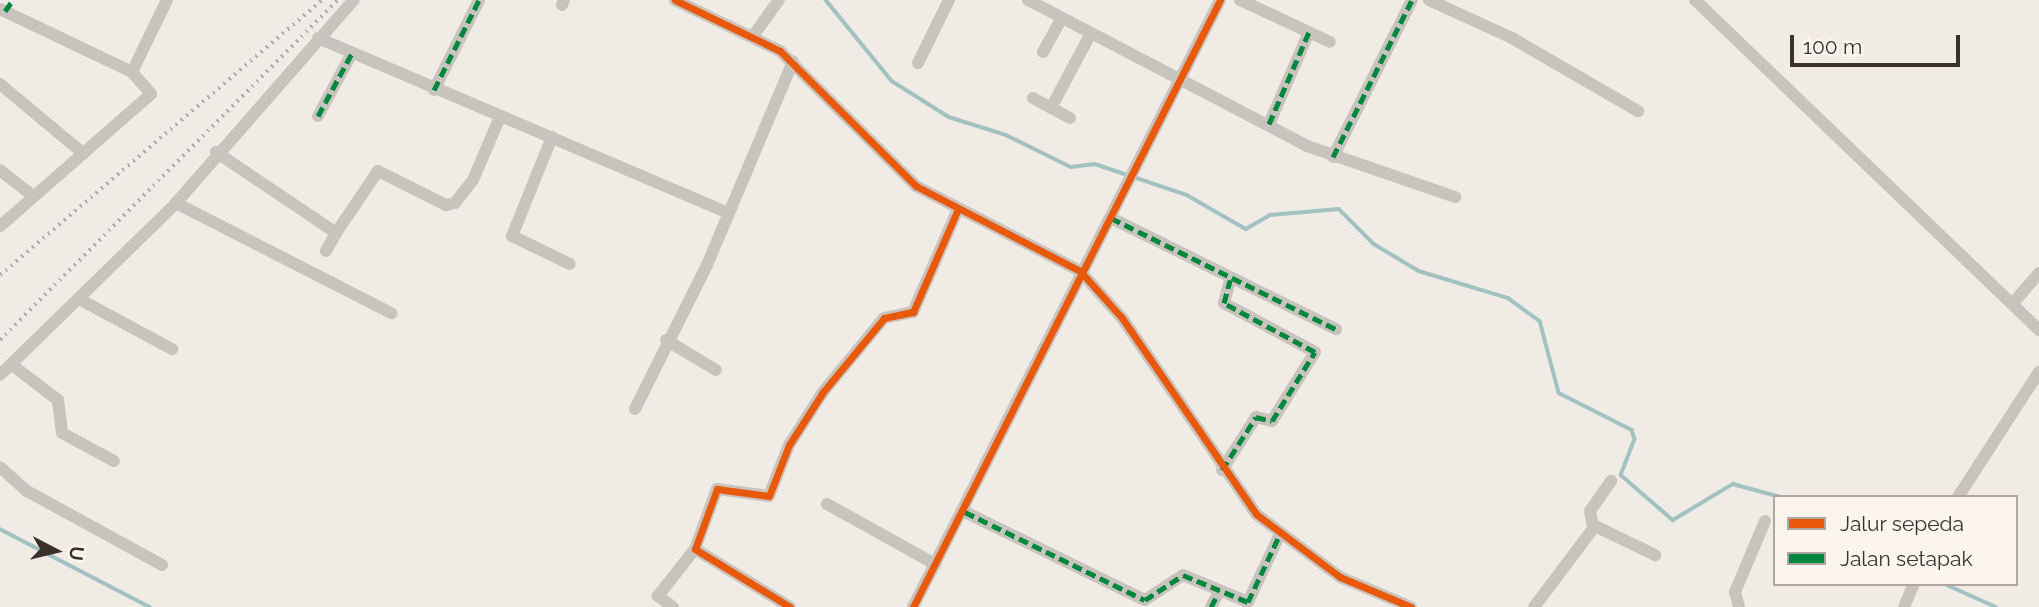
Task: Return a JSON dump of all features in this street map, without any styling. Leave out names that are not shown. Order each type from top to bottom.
[{"type":"street","points":[[0,226],[150,96],[132,72],[2,10],[13,0]]},
{"type":"street","points":[[132,72],[167,0]]},
{"type":"street","points":[[0,375],[176,203],[216,152],[354,0]]},
{"type":"street","points":[[434,90],[479,0]]},
{"type":"street","points":[[675,0],[753,36],[793,61],[906,178],[958,209],[1080,271],[1153,361],[1222,470],[1280,534],[1340,577],[1411,607]]},
{"type":"street","points":[[753,36],[779,0]]},
{"type":"street","points":[[918,63],[949,0]]},
{"type":"street","points":[[1028,0],[1090,35],[1333,157],[1455,197]]},
{"type":"street","points":[[913,607],[934,564],[965,512],[1080,271],[1111,218],[1220,0]]},
{"type":"street","points":[[1240,0],[1330,42]]},
{"type":"street","points":[[1333,157],[1412,0]]},
{"type":"street","points":[[1429,0],[1512,38],[1638,111]]},
{"type":"street","points":[[1695,0],[2039,330]]},
{"type":"street","points":[[1043,52],[1061,19]]},
{"type":"street","points":[[1269,124],[1309,32]]},
{"type":"street","points":[[1051,108],[1090,35]]},
{"type":"street","points":[[318,38],[434,90],[728,213]]},
{"type":"street","points":[[318,116],[352,53]]},
{"type":"street","points":[[635,409],[728,213],[793,61]]},
{"type":"street","points":[[0,84],[83,154]]},
{"type":"street","points":[[1033,98],[1070,118]]},
{"type":"street","points":[[326,251],[378,171],[446,205],[455,203],[473,180],[499,117]]},
{"type":"street","points":[[552,138],[512,236],[570,264]]},
{"type":"street","points":[[216,152],[336,233]]},
{"type":"street","points":[[0,170],[33,196]]},
{"type":"street","points":[[176,203],[391,313]]},
{"type":"street","points":[[673,607],[658,596],[695,549],[719,487],[769,496],[789,445],[823,392],[884,318],[913,312],[958,209]]},
{"type":"street","points":[[1111,218],[1230,281],[1336,329]]},
{"type":"street","points":[[2013,303],[2039,273]]},
{"type":"street","points":[[1222,470],[1256,416],[1273,420],[1315,354],[1224,303],[1230,281]]},
{"type":"street","points":[[79,299],[172,349]]},
{"type":"street","points":[[666,340],[716,370]]},
{"type":"street","points":[[12,365],[58,400],[62,433],[114,461]]},
{"type":"street","points":[[1959,495],[2039,372]]},
{"type":"street","points":[[0,467],[27,491],[162,565]]},
{"type":"street","points":[[1534,607],[1593,527],[1590,510],[1611,481]]},
{"type":"street","points":[[827,504],[934,564]]},
{"type":"street","points":[[965,512],[1139,599],[1150,598],[1178,574],[1218,594],[1251,600],[1280,534]]},
{"type":"street","points":[[1739,607],[1735,592],[1765,521]]},
{"type":"street","points":[[1593,527],[1655,555]]},
{"type":"street","points":[[695,549],[790,607]]},
{"type":"street","points":[[1905,607],[1913,587]]},
{"type":"street","points":[[1211,607],[1218,594]]},
{"type":"waterway","points":[[826,0],[892,81],[949,117],[1006,135],[1071,167],[1095,164],[1187,195],[1246,229],[1270,215],[1339,209],[1374,244],[1419,271],[1508,298],[1540,321],[1559,393],[1632,430],[1635,439],[1621,475],[1673,520],[1733,484],[1774,495]]},
{"type":"waterway","points":[[0,529],[150,607]]},
{"type":"waterway","points":[[1949,586],[1996,607]]},
{"type":"railway","points":[[0,275],[322,0]]},
{"type":"railway","points":[[0,340],[338,0]]},
{"type":"marked path","points":[[5,11],[13,0]]},
{"type":"marked path","points":[[434,90],[479,0]]},
{"type":"marked path","points":[[1333,157],[1412,0]]},
{"type":"marked path","points":[[1269,124],[1309,32]]},
{"type":"marked path","points":[[318,116],[352,53]]},
{"type":"marked path","points":[[1111,218],[1336,329]]},
{"type":"marked path","points":[[1222,470],[1256,417],[1272,421],[1315,352],[1224,303],[1230,280]]},
{"type":"marked path","points":[[965,512],[1145,600],[1183,575],[1248,602],[1280,534]]},
{"type":"marked path","points":[[1211,607],[1218,594]]},
{"type":"cycle path","points":[[675,0],[780,51],[916,186],[1080,271],[1122,318],[1256,514],[1340,577],[1411,607]]},
{"type":"cycle path","points":[[913,607],[1220,0]]},
{"type":"cycle path","points":[[790,607],[695,549],[717,489],[769,496],[789,445],[823,392],[884,318],[913,312],[958,209]]}]
